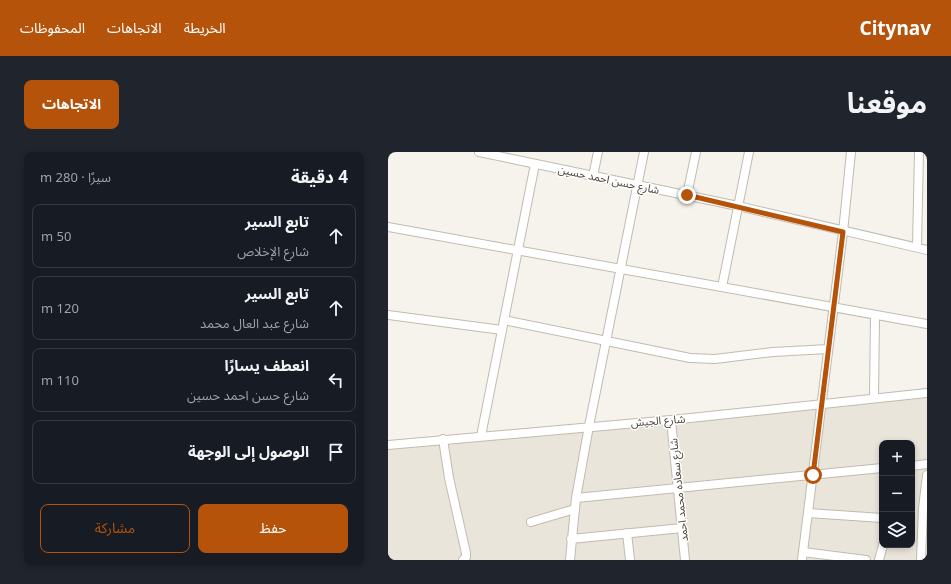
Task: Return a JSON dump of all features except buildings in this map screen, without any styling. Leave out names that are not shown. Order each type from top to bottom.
[{"type":"street","name":"شارع حسن احمد حسين","points":[[479,152],[738,206],[843,232],[927,250]]},
{"type":"street","points":[[593,176],[598,152]]},
{"type":"street","points":[[570,560],[576,498],[589,426],[644,152]]},
{"type":"street","points":[[687,195],[696,152]]},
{"type":"street","points":[[722,287],[749,152]]},
{"type":"street","points":[[851,152],[843,232],[832,308],[803,556],[866,560]]},
{"type":"street","points":[[917,247],[919,152]]},
{"type":"street","points":[[481,436],[536,164]]},
{"type":"street","points":[[388,227],[927,324]]},
{"type":"street","points":[[388,315],[502,330]]},
{"type":"street","points":[[874,398],[875,315]]},
{"type":"street","points":[[504,320],[606,341],[701,358],[828,349]]},
{"type":"street","name":"شارع الجيش","points":[[388,445],[589,426],[671,420],[927,393]]},
{"type":"street","name":"شارع سعاده محمد احمد","points":[[671,420],[685,560]]},
{"type":"street","points":[[443,439],[449,478],[466,552],[466,557],[463,560]]},
{"type":"street","points":[[915,466],[927,464]]},
{"type":"street","points":[[576,498],[879,468]]},
{"type":"street","points":[[921,560],[927,475]]},
{"type":"street","points":[[531,522],[575,509]]},
{"type":"street","points":[[808,513],[879,518]]},
{"type":"street","points":[[571,539],[682,528]]},
{"type":"street","points":[[627,533],[630,560]]},
{"type":"street","points":[[879,560],[882,548]]},
{"type":"shaded area","points":[[927,396],[927,560],[388,560],[388,450]]},
{"type":"route","points":[[687,195],[843,232],[832,308],[813,475]]}]
